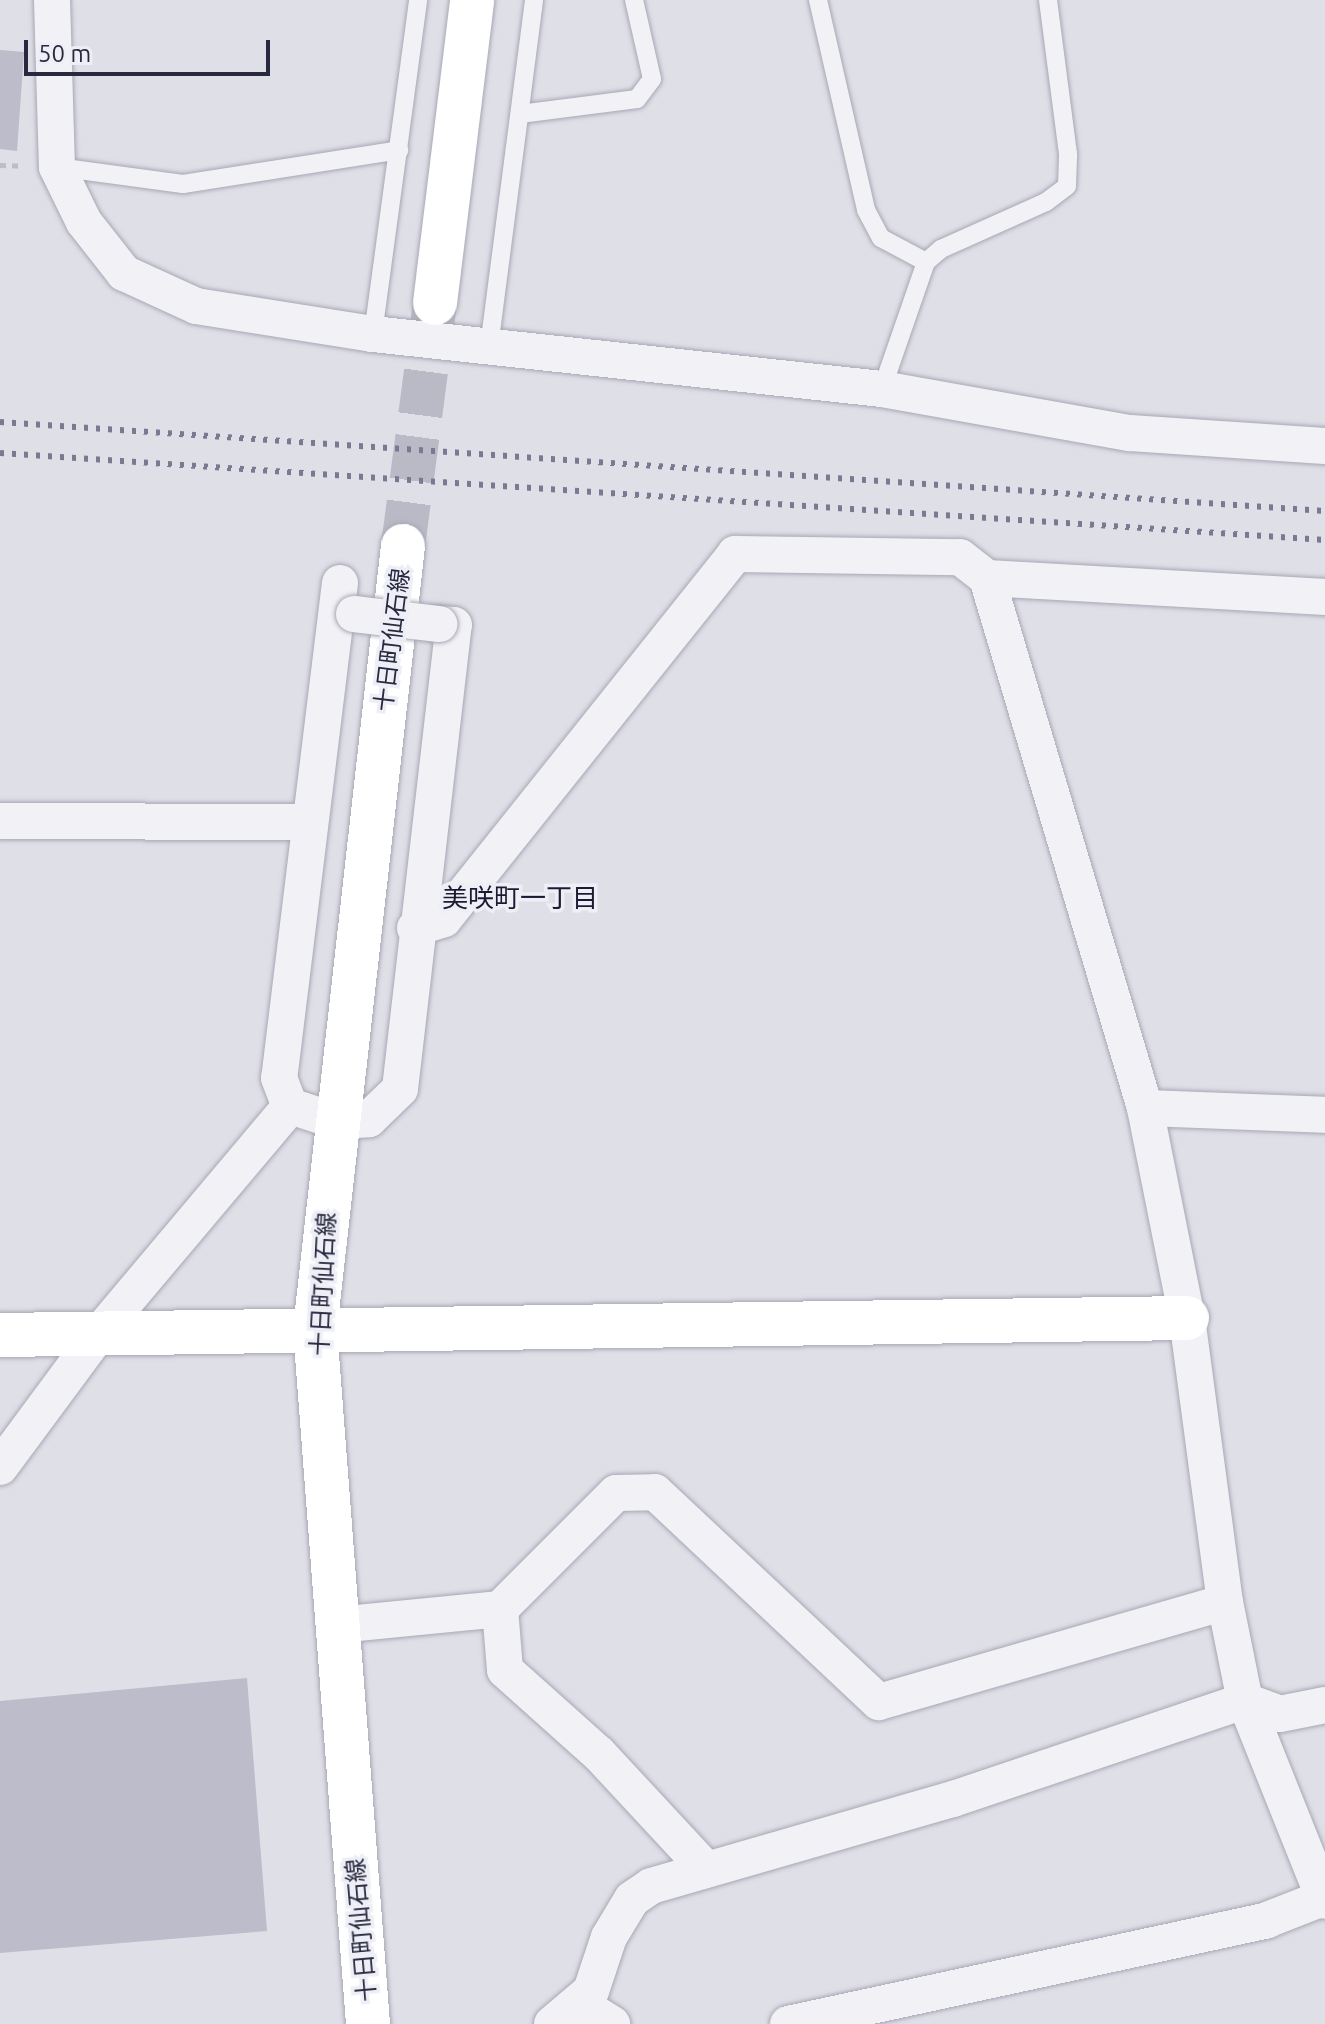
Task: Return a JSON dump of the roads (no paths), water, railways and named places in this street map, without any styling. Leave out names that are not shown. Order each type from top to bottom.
[{"type":"main road","points":[[435,303],[472,0]]},
{"type":"main road","name":"十日町仙石線","points":[[368,2024],[315,1329],[403,546]]},
{"type":"main road","points":[[0,1335],[1187,1318]]},
{"type":"street","points":[[52,0],[57,167],[84,222],[124,273],[196,306],[373,334],[882,389],[1130,433],[1325,446]]},
{"type":"street","points":[[415,928],[444,919],[735,554],[960,557],[987,578],[1325,597]]},
{"type":"street","points":[[788,2024],[1267,1920],[1324,1899],[1245,1701],[1225,1602],[1187,1318],[1145,1108],[987,578]]},
{"type":"street","points":[[343,604],[454,625],[415,928],[400,1089],[369,1119],[336,1121],[290,1106],[279,1078],[307,822],[343,604]]},
{"type":"street","points":[[0,821],[307,822]]},
{"type":"street","points":[[0,1467],[100,1332],[290,1106]]},
{"type":"street","points":[[1145,1108],[1325,1115]]},
{"type":"street","points":[[337,1625],[500,1609],[616,1493],[655,1492],[879,1702],[1225,1602]]},
{"type":"street","points":[[500,1609],[505,1670],[599,1754],[706,1869]]},
{"type":"street","points":[[566,2014],[591,1991],[609,1937],[632,1899],[651,1886],[953,1799],[1245,1701],[1280,1714],[1325,1705]]},
{"type":"street","points":[[566,2014],[612,2024]]},
{"type":"lane","points":[[373,334],[418,0]]},
{"type":"lane","points":[[489,347],[534,0]]},
{"type":"lane","points":[[520,114],[637,99],[652,79],[634,0]]},
{"type":"lane","points":[[818,0],[866,210],[881,238],[926,262]]},
{"type":"lane","points":[[882,389],[926,262],[941,249],[1046,202],[1067,186],[1068,154],[1048,0]]},
{"type":"lane","points":[[57,167],[183,184],[399,150]]},
{"type":"tunnel","points":[[403,546],[435,303]]},
{"type":"railway","points":[[0,422],[1325,511]]},
{"type":"railway","points":[[0,453],[1325,540]]},
{"type":"district","name":"美咲町一丁目","points":[[520,898]]}]
